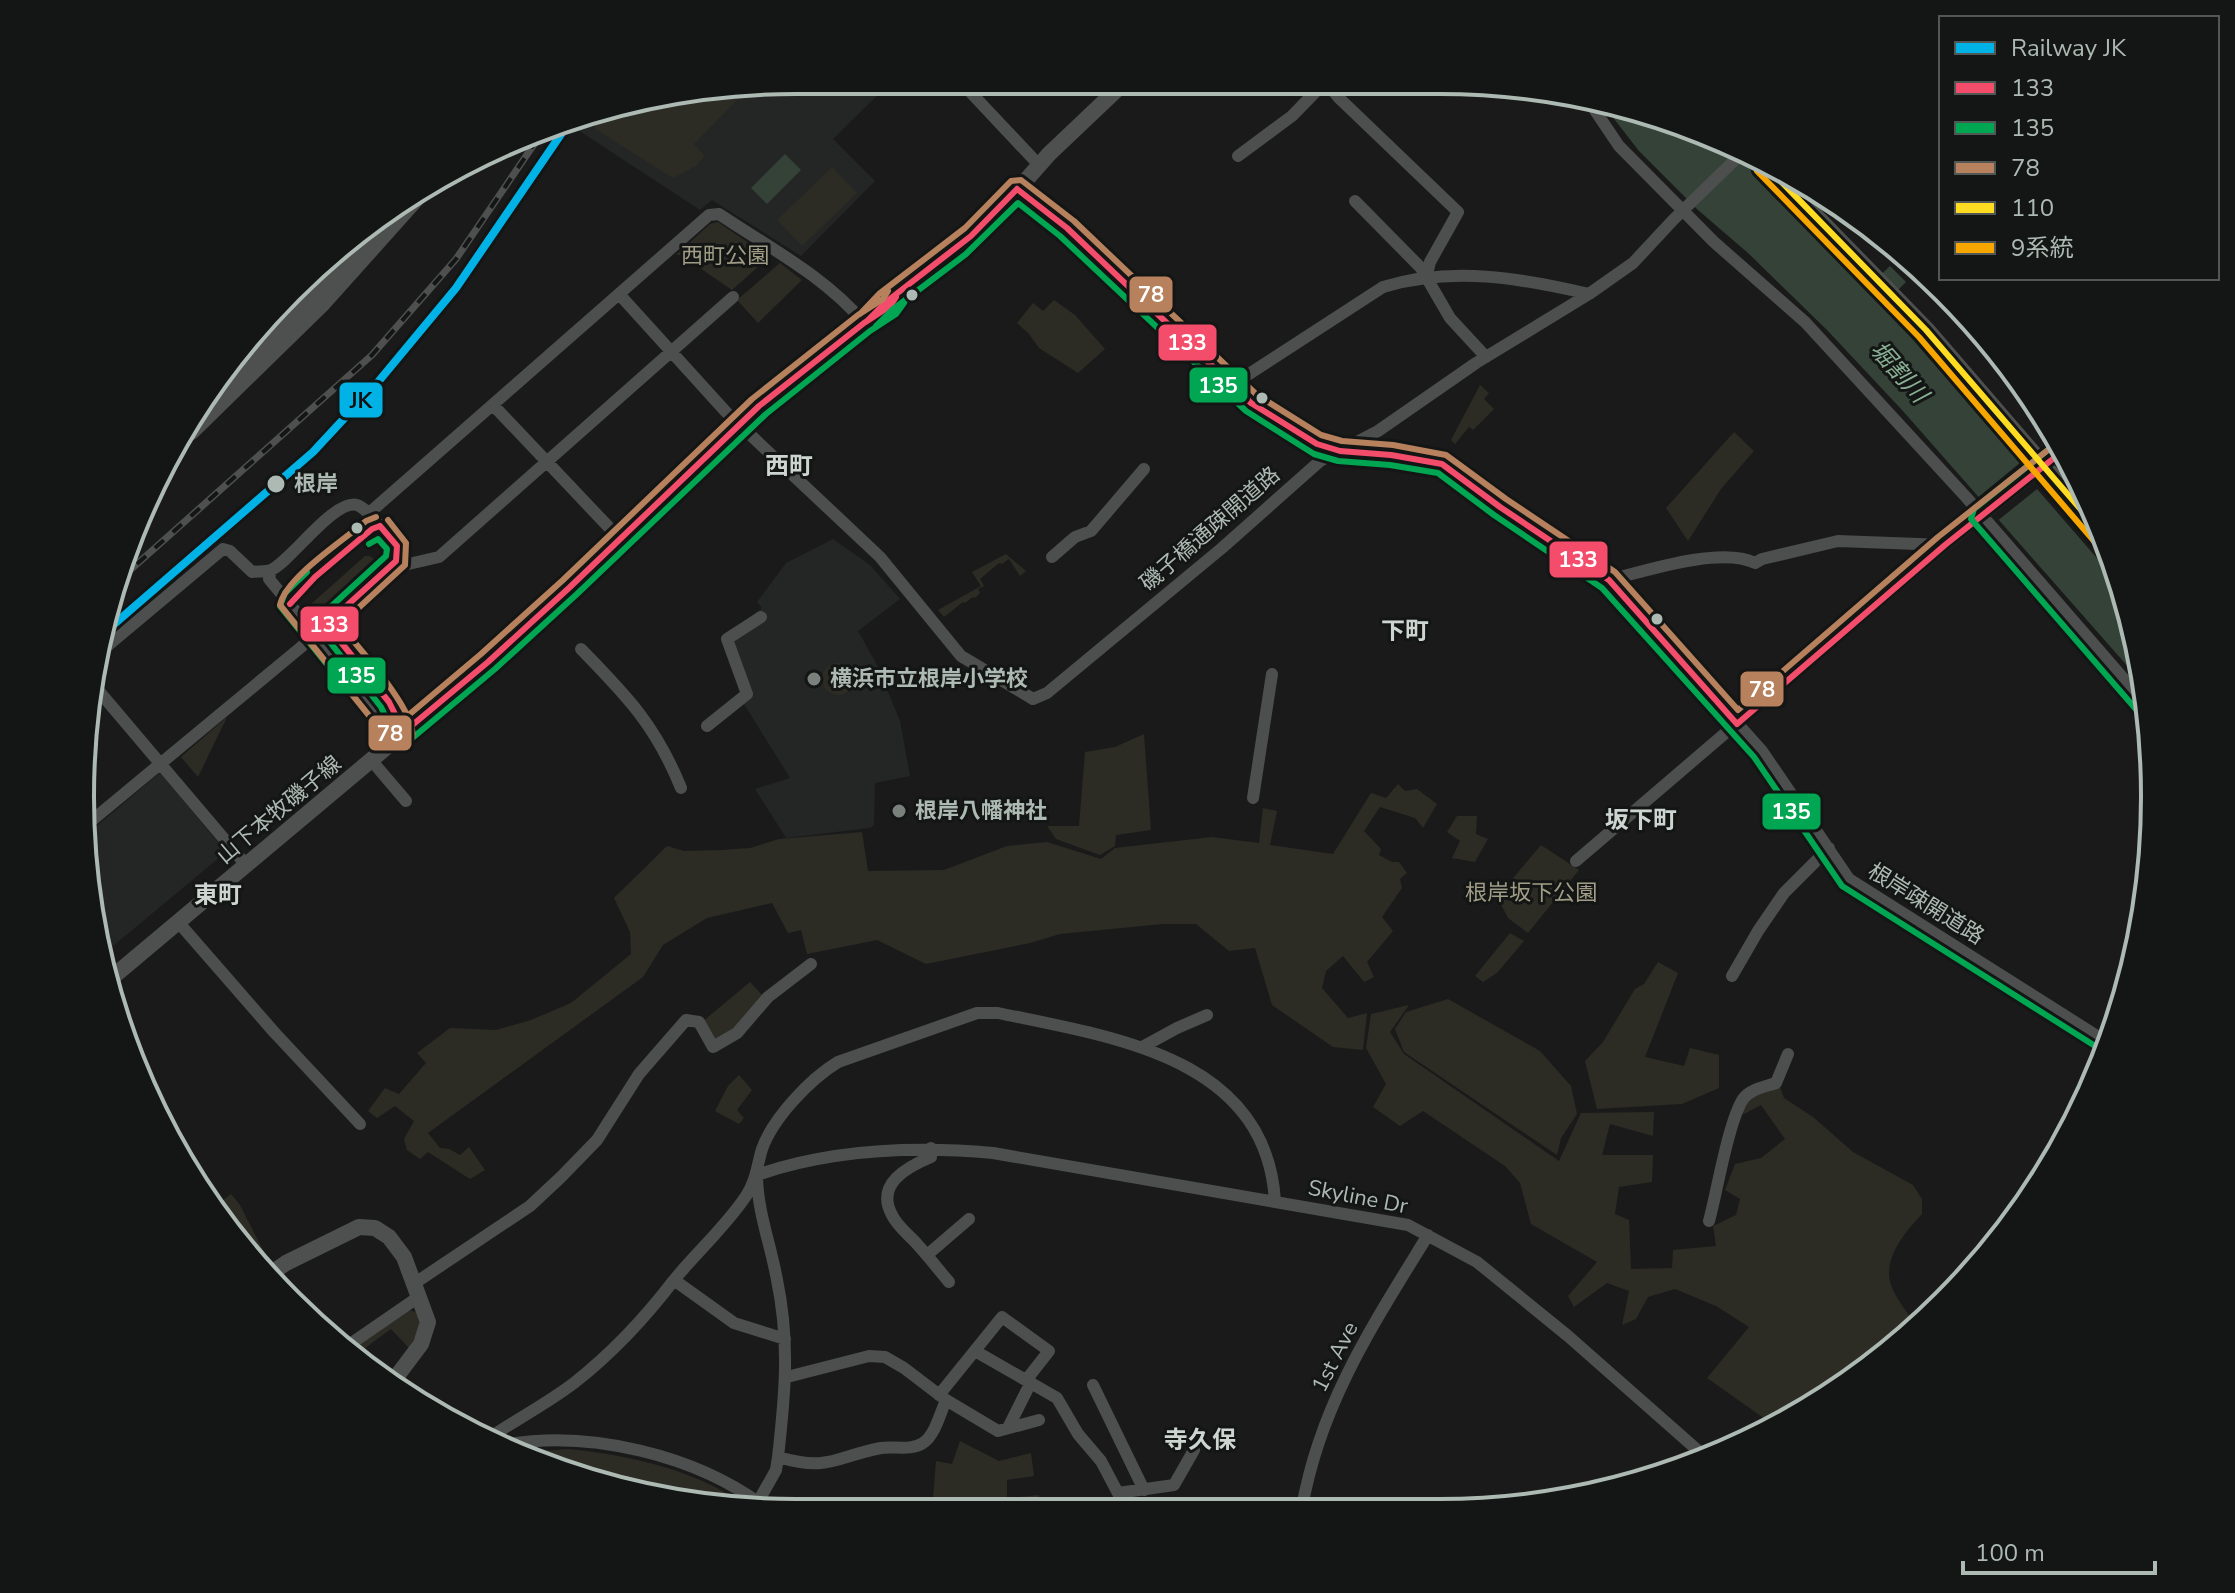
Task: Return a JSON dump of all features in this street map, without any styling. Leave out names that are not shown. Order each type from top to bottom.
[{"type":"highway","points":[[1784,185],[1892,295],[2037,470],[2082,514]]},
{"type":"highway","points":[[205,417],[322,303],[399,217]]},
{"type":"highway","points":[[214,403],[324,294],[382,229]]},
{"type":"main road","name":"山下本牧磯子線","points":[[117,974],[488,662],[759,406],[866,321],[890,306],[896,297],[962,243],[1113,94]]},
{"type":"main road","points":[[276,1268],[359,1227],[367,1226],[397,1244],[428,1322],[427,1332],[412,1359],[398,1375]]},
{"type":"street","points":[[972,94],[1039,165]]},
{"type":"street","points":[[1238,156],[1292,116],[1314,94]]},
{"type":"street","points":[[1336,94],[1458,212],[1430,262],[1426,279]]},
{"type":"street","points":[[1596,112],[1619,146],[1805,322],[1984,514],[2133,689]]},
{"type":"street","name":"磯子橋通疎開道路","points":[[739,425],[880,557],[961,656],[1033,699],[1041,698],[1222,548],[1320,461],[1378,431],[1633,263],[1735,160]]},
{"type":"street","name":"根岸疎開道路","points":[[1017,189],[1067,228],[1251,403],[1302,436],[1340,451],[1391,455],[1442,464],[1609,580],[1762,751],[1849,879],[2098,1037]]},
{"type":"street","points":[[1355,201],[1421,268],[1450,318],[1486,357]]},
{"type":"street","points":[[368,514],[714,214],[827,287],[866,321]]},
{"type":"street","points":[[1232,385],[1383,287],[1449,275],[1502,276],[1589,294]]},
{"type":"street","points":[[619,294],[739,425]]},
{"type":"street","points":[[391,568],[439,557],[733,297]]},
{"type":"street","points":[[493,405],[620,539]]},
{"type":"street","points":[[1576,861],[1945,545],[2054,458]]},
{"type":"street","points":[[1052,557],[1075,537],[1091,531],[1144,469]]},
{"type":"street","points":[[95,818],[300,648],[391,568],[396,561],[397,546],[359,506],[344,507],[271,570],[252,572],[230,551],[219,551],[111,643]]},
{"type":"street","points":[[1609,580],[1693,559],[1745,559],[1755,563],[1838,541],[1945,545]]},
{"type":"street","points":[[271,570],[269,579],[379,712],[404,732]]},
{"type":"street","points":[[707,726],[747,694],[727,639],[761,617]]},
{"type":"street","points":[[331,620],[329,630],[389,702],[404,732]]},
{"type":"street","points":[[581,649],[644,716],[657,735],[681,788]]},
{"type":"street","points":[[1253,798],[1272,674]]},
{"type":"street","points":[[102,695],[247,866]]},
{"type":"street","points":[[372,761],[406,801]]},
{"type":"street","points":[[1732,976],[1784,893],[1829,848]]},
{"type":"street","points":[[179,923],[360,1124]]},
{"type":"street","points":[[353,1341],[520,1213],[561,1177],[597,1140],[639,1074],[686,1020],[699,1022],[713,1047],[737,1033],[768,997],[811,964]]},
{"type":"street","points":[[761,1497],[776,1470],[787,1377],[777,1280],[757,1195],[757,1175],[762,1151],[773,1128],[811,1082],[838,1062],[977,1013],[998,1013],[1144,1046],[1214,1084],[1249,1117],[1265,1146],[1273,1175],[1275,1201]]},
{"type":"street","points":[[1144,1046],[1207,1015]]},
{"type":"street","points":[[1709,1221],[1743,1099],[1751,1091],[1776,1083],[1788,1054]]},
{"type":"street","points":[[931,1148],[931,1157],[897,1174],[888,1194],[892,1217],[949,1282]]},
{"type":"street","name":"Skyline Dr","points":[[757,1175],[814,1159],[931,1148],[993,1153],[1408,1225],[1477,1262],[1568,1336],[1697,1450]]},
{"type":"street","points":[[498,1432],[551,1399],[593,1367],[656,1304],[740,1205],[757,1175]]},
{"type":"street","points":[[927,1255],[969,1219]]},
{"type":"street","name":"1st Ave","points":[[1304,1499],[1314,1451],[1352,1359],[1428,1235]]},
{"type":"street","points":[[674,1280],[734,1323],[785,1339]]},
{"type":"street","points":[[778,1457],[805,1465],[825,1465],[879,1449],[910,1448],[921,1444],[930,1436],[942,1397],[1002,1317],[1049,1351],[1029,1381],[1008,1428]]},
{"type":"street","points":[[975,1351],[1057,1398],[1078,1434],[1101,1461],[1119,1499]]},
{"type":"street","points":[[787,1377],[869,1356],[885,1357],[998,1431],[1039,1420]]},
{"type":"street","points":[[1093,1385],[1144,1490]]},
{"type":"street","points":[[522,1443],[562,1439],[634,1450],[711,1475],[749,1497]]},
{"type":"street","points":[[1118,1493],[1174,1485],[1194,1450]]},
{"type":"shaded area","points":[[796,94],[879,94],[833,139],[875,181],[801,256],[712,200],[700,210],[577,129],[659,107],[705,100]]},
{"type":"shaded area","name":"横浜市立根岸小学校","points":[[833,539],[870,565],[900,599],[858,631],[876,663],[900,721],[910,776],[875,783],[874,825],[870,828],[786,838],[755,789],[790,778],[744,704],[727,634],[762,608],[757,602],[786,563]]},
{"type":"shaded area","points":[[158,774],[162,774],[226,852],[111,948],[100,888],[95,827]]},
{"type":"green space","points":[[740,97],[694,144],[705,156],[696,166],[673,178],[595,129],[596,124],[659,107]]},
{"type":"green space","points":[[832,167],[857,193],[802,246],[777,220]]},
{"type":"green space","name":"西町公園","points":[[718,222],[769,257],[732,290],[681,255],[676,255],[710,224]]},
{"type":"green space","name":"西町公園","points":[[780,263],[802,280],[758,323],[737,300]]},
{"type":"green space","points":[[1054,300],[1075,315],[1105,349],[1078,373],[1039,348],[1017,323],[1033,303],[1043,311]]},
{"type":"green space","points":[[1480,385],[1489,393],[1484,399],[1494,409],[1473,430],[1469,427],[1455,444],[1451,440]]},
{"type":"green space","points":[[1734,432],[1754,451],[1721,489],[1688,541],[1666,508]]},
{"type":"green space","points":[[1006,554],[1026,571],[1020,576],[1009,559],[999,563],[980,579],[984,586],[978,589],[980,593],[975,598],[963,602],[944,617],[938,610],[981,586],[972,572]]},
{"type":"green space","points":[[365,556],[374,559],[373,567],[319,614],[311,611],[311,604]]},
{"type":"green space","points":[[838,663],[849,668],[854,679],[849,690],[838,695],[827,690],[822,679],[827,668]]},
{"type":"green space","points":[[227,717],[198,777],[181,757]]},
{"type":"green space","points":[[1144,734],[1151,830],[1116,835],[1115,846],[1100,855],[1056,839],[1047,826],[1079,826],[1085,752],[1115,747]]},
{"type":"green space","points":[[1398,784],[1405,791],[1417,789],[1437,804],[1423,828],[1415,818],[1380,807],[1364,831],[1381,849],[1379,855],[1399,862],[1407,873],[1400,879],[1402,888],[1382,917],[1393,931],[1367,962],[1374,977],[1364,982],[1343,956],[1326,971],[1322,988],[1348,1018],[1367,1013],[1363,1050],[1333,1047],[1272,1005],[1255,948],[1229,951],[1196,924],[1163,924],[1060,934],[926,964],[877,940],[807,954],[801,930],[788,933],[772,903],[707,918],[663,945],[643,977],[428,1133],[440,1148],[460,1155],[469,1147],[485,1170],[470,1179],[428,1152],[420,1159],[407,1150],[404,1139],[414,1121],[395,1106],[377,1118],[368,1111],[385,1088],[399,1094],[426,1063],[417,1053],[450,1028],[496,1030],[531,1020],[571,1003],[631,954],[630,932],[614,898],[667,846],[684,851],[750,848],[779,839],[862,832],[868,871],[944,870],[1007,846],[1047,842],[1101,859],[1115,848],[1212,837],[1259,843],[1263,808],[1277,811],[1270,845],[1333,854],[1371,793],[1386,798]]},
{"type":"green space","points":[[1457,816],[1477,816],[1476,834],[1488,839],[1475,862],[1452,858],[1460,841],[1447,832]]},
{"type":"green space","name":"根岸坂下公園","points":[[1541,845],[1579,870],[1528,933],[1508,918],[1497,897]]},
{"type":"green space","points":[[1510,933],[1524,941],[1497,973],[1483,982],[1475,976]]},
{"type":"green space","points":[[1658,962],[1678,973],[1645,1057],[1684,1066],[1690,1048],[1719,1055],[1719,1088],[1682,1104],[1597,1109],[1585,1061],[1603,1042],[1635,989],[1644,984]]},
{"type":"green space","points":[[750,982],[764,997],[735,1031],[714,1043],[702,1022]]},
{"type":"green space","points":[[1448,999],[1540,1051],[1571,1086],[1577,1114],[1561,1138],[1557,1155],[1404,1052],[1395,1029],[1406,1012]]},
{"type":"green space","points":[[1409,1005],[1390,1032],[1404,1054],[1559,1161],[1581,1113],[1654,1112],[1653,1136],[1610,1124],[1602,1155],[1653,1155],[1652,1182],[1619,1187],[1615,1214],[1629,1220],[1631,1269],[1672,1268],[1673,1250],[1716,1246],[1713,1226],[1736,1215],[1740,1199],[1725,1190],[1735,1164],[1761,1158],[1785,1139],[1761,1105],[1744,1114],[1740,1112],[1751,1096],[1779,1084],[1784,1098],[1813,1117],[1853,1152],[1913,1185],[1922,1199],[1922,1214],[1897,1246],[1889,1275],[1896,1296],[1910,1317],[1829,1381],[1765,1419],[1707,1378],[1749,1327],[1716,1306],[1675,1289],[1648,1297],[1636,1319],[1622,1325],[1629,1291],[1607,1283],[1574,1307],[1568,1296],[1597,1262],[1531,1224],[1520,1183],[1505,1166],[1423,1111],[1400,1126],[1373,1107],[1386,1084],[1366,1048],[1371,1014]]},
{"type":"green space","points":[[739,1075],[752,1090],[737,1110],[744,1118],[739,1124],[715,1111],[728,1086]]},
{"type":"green space","points":[[231,1194],[240,1205],[268,1260],[239,1224],[222,1201]]},
{"type":"green space","points":[[408,1310],[420,1313],[420,1328],[409,1348],[391,1329],[363,1349],[358,1345]]},
{"type":"green space","points":[[960,1441],[999,1461],[1031,1453],[1034,1476],[1007,1480],[1007,1498],[1039,1495],[1040,1499],[933,1499],[936,1461],[952,1464]]},
{"type":"green space","points":[[568,1449],[641,1461],[689,1475],[730,1495],[659,1486],[542,1451]]},
{"type":"water","name":"堀割川","points":[[1612,116],[1664,131],[1745,164],[1867,288],[1890,266],[1906,282],[1883,305],[2097,553],[2129,668],[1902,410],[1827,330],[1639,151]]},
{"type":"water","points":[[785,154],[801,170],[767,204],[751,188]]},
{"type":"pier","points":[[2021,462],[2096,549],[2101,563],[2037,489],[1996,522],[1976,499]]},
{"type":"railway","points":[[132,569],[372,355],[456,259],[534,145]]},
{"type":"rail line","name":"JK","points":[[116,622],[313,452],[378,382],[456,288],[561,135]]},
{"type":"transit line","name":"9系統","points":[[1757,171],[1919,337],[2092,539]]},
{"type":"transit line","name":"78","points":[[860,314],[879,294],[965,228],[1011,181],[1021,180],[1074,221],[1257,395],[1321,435],[1342,441],[1393,445],[1446,455],[1615,572],[1738,710],[1938,537],[2049,449]]},
{"type":"transit line","name":"110","points":[[1785,185],[1926,330],[2078,506]]},
{"type":"transit line","name":"133","points":[[1017,189],[1067,228],[1251,403],[1317,444],[1340,451],[1391,455],[1442,464],[1609,580],[1737,724]]},
{"type":"transit line","name":"133","points":[[868,320],[886,302],[971,236],[1017,189]]},
{"type":"transit line","name":"135","points":[[876,326],[892,310],[966,254],[1018,203],[1060,236],[1246,411],[1314,454],[1338,461],[1438,473],[1602,588],[1754,757],[1842,886],[2095,1046]]},
{"type":"transit line","name":"78","points":[[398,724],[563,580],[752,399],[858,315],[883,299],[888,291]]},
{"type":"transit line","name":"133","points":[[404,732],[488,662],[570,587],[759,406],[890,306],[896,297]]},
{"type":"transit line","name":"135","points":[[410,740],[495,669],[577,594],[766,414],[896,314],[904,303]]},
{"type":"transit line","name":"135","points":[[2049,449],[1974,509],[1971,519],[2135,708]]},
{"type":"transit line","name":"133","points":[[1737,724],[1945,545],[2054,458]]},
{"type":"transit line","name":"78","points":[[376,517],[366,521],[304,571],[284,594],[280,605],[371,718],[405,742],[412,738],[412,727],[406,713],[385,680],[340,625],[405,565],[406,543],[388,520]]},
{"type":"transit line","name":"133","points":[[380,526],[397,546],[396,561],[328,626],[389,702],[404,732]]},
{"type":"transit line","name":"133","points":[[290,604],[315,577],[372,529],[380,526]]},
{"type":"transit line","name":"135","points":[[369,544],[378,539],[387,549],[386,556],[324,613],[318,627],[381,707],[395,736]]},
{"type":"transit line","name":"135","points":[[307,572],[285,593],[280,606],[334,673]]},
{"type":"place","name":"根岸","points":[[276,484]]},
{"type":"place","name":"横浜市立根岸小学校","points":[[814,679]]},
{"type":"place","name":"根岸八幡神社","points":[[899,811]]},
{"type":"district","name":"西町","points":[[789,466]]},
{"type":"district","name":"下町","points":[[1405,631]]},
{"type":"district","name":"坂下町","points":[[1641,820]]},
{"type":"district","name":"東町","points":[[218,895]]},
{"type":"district","name":"寺久保","points":[[1200,1440]]}]
